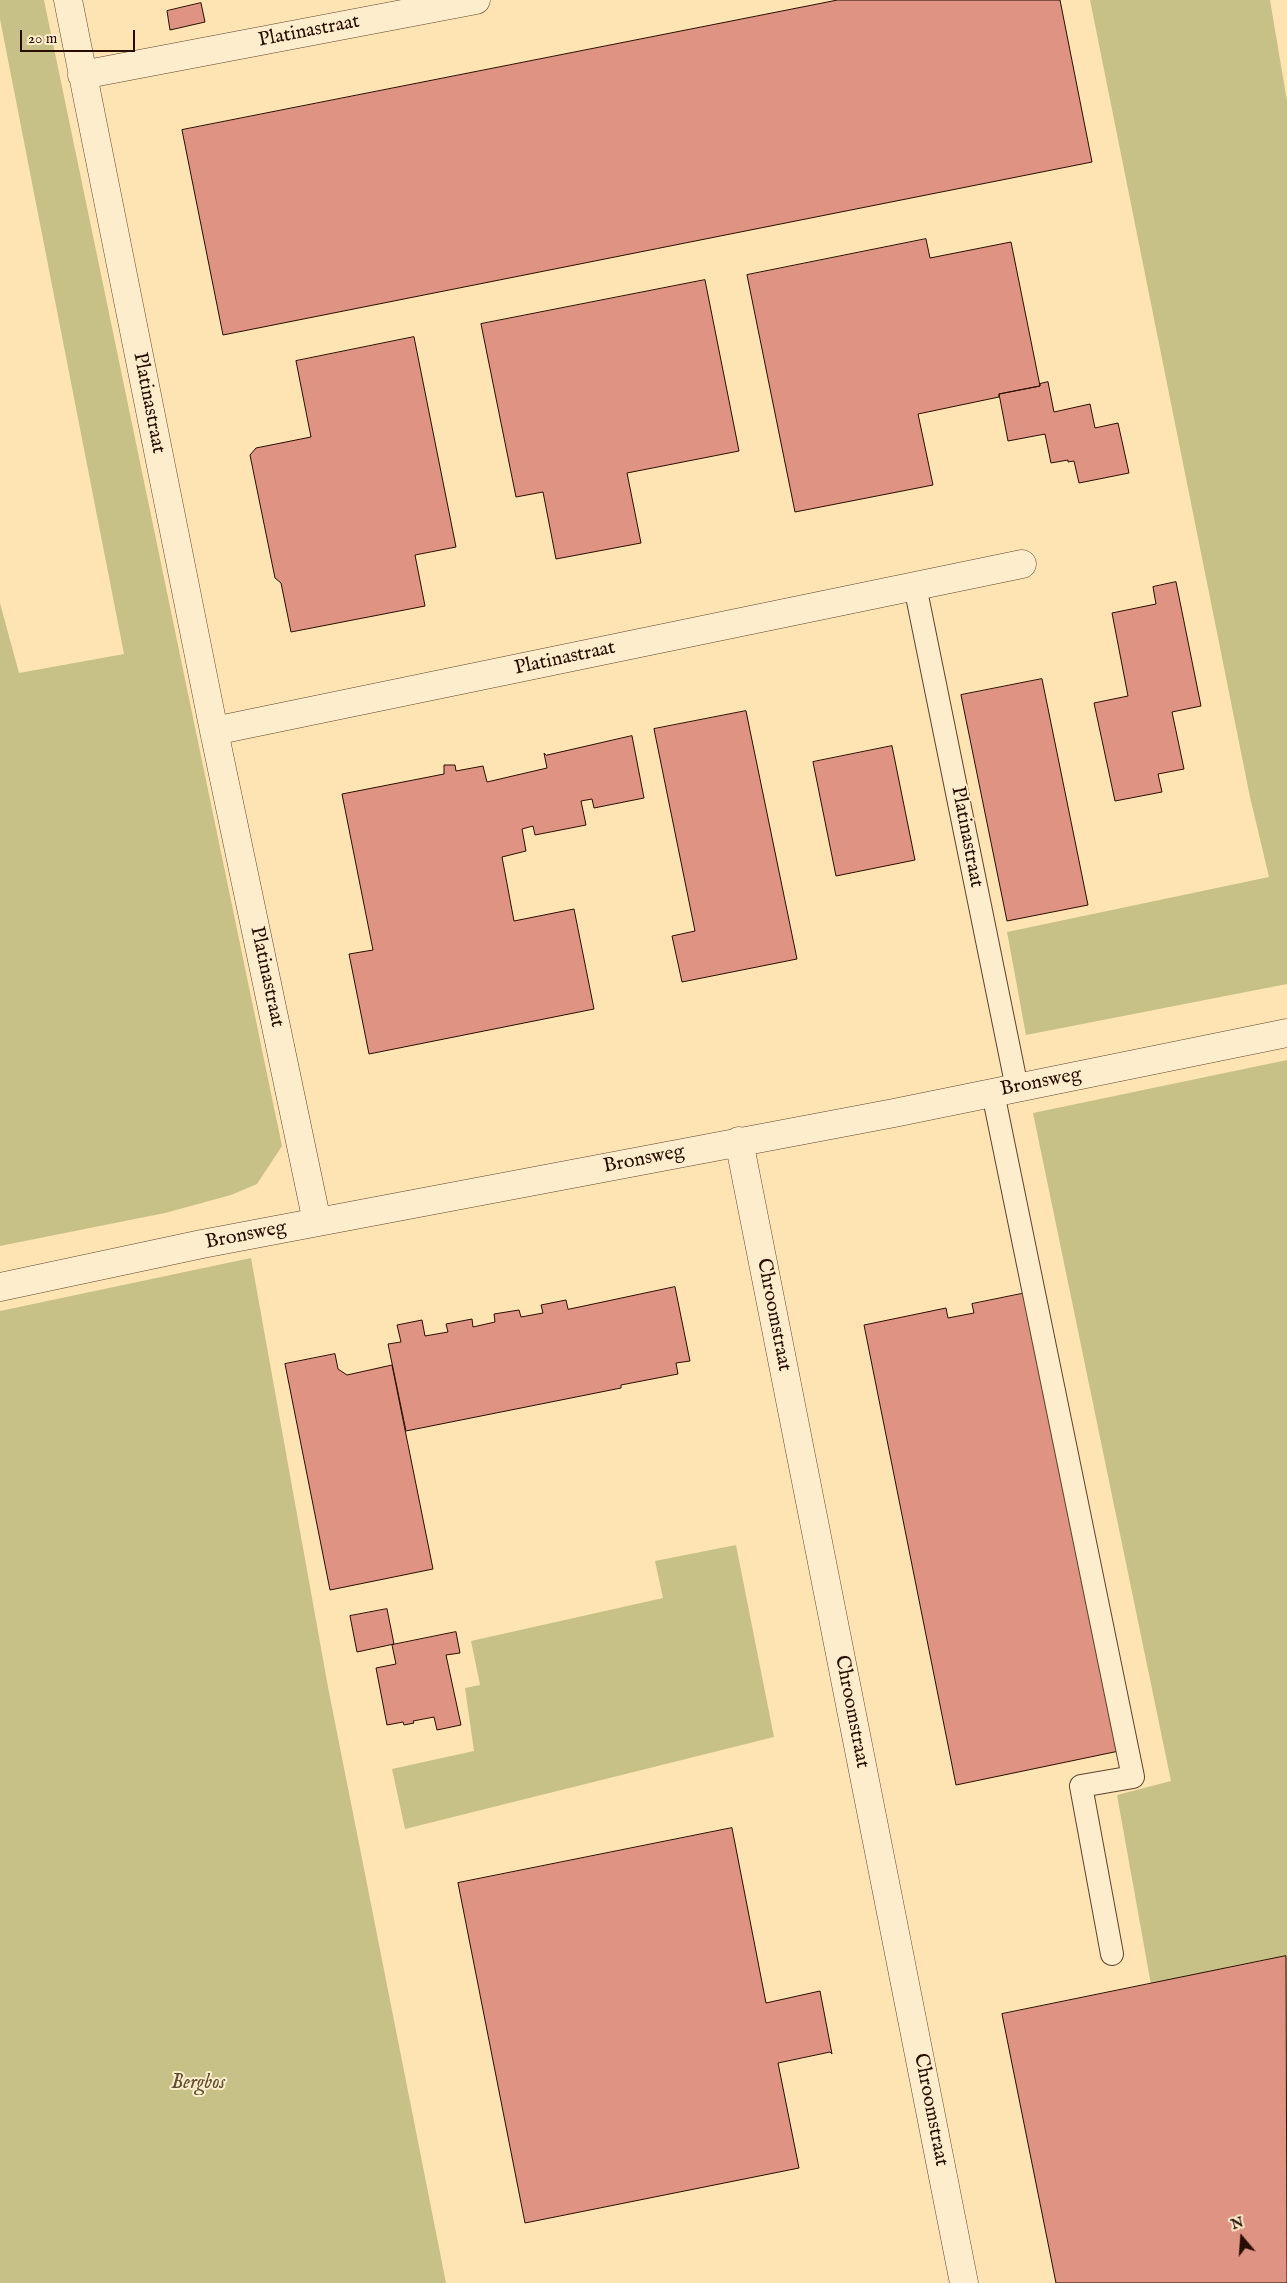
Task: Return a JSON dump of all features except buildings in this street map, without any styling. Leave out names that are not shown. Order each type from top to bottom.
[{"type":"street","name":"Platinastraat","points":[[68,0],[214,731],[317,1222]]},
{"type":"street","name":"Platinastraat","points":[[82,75],[476,0]]},
{"type":"street","name":"Platinastraat","points":[[214,731],[1022,564]]},
{"type":"street","name":"Bronsweg","points":[[0,1287],[317,1222],[894,1113],[1287,1033]]},
{"type":"street","name":"Chroomstraat","points":[[739,1141],[964,2283]]},
{"type":"lane","name":"Platinastraat","points":[[916,586],[1005,1090],[1133,1776],[1081,1786],[1112,1954]]},
{"type":"green space","points":[[0,0],[44,0],[282,1146],[257,1184],[231,1195],[165,1213],[0,1246],[0,603],[19,673],[124,654],[0,19]]},
{"type":"green space","points":[[1090,0],[1270,0],[1287,101],[1287,984],[1026,1035],[1007,932],[1269,877],[1250,797]]},
{"type":"green space","points":[[1287,1060],[1287,2056],[1269,1959],[1151,1985],[1117,1795],[1171,1781],[1033,1113]]},
{"type":"green space","name":"Bergbos","points":[[251,1258],[328,1687],[446,2283],[0,2283],[0,1311]]},
{"type":"green space","points":[[736,1545],[774,1737],[405,1829],[392,1769],[474,1751],[465,1688],[480,1685],[471,1641],[663,1598],[655,1561]]}]
